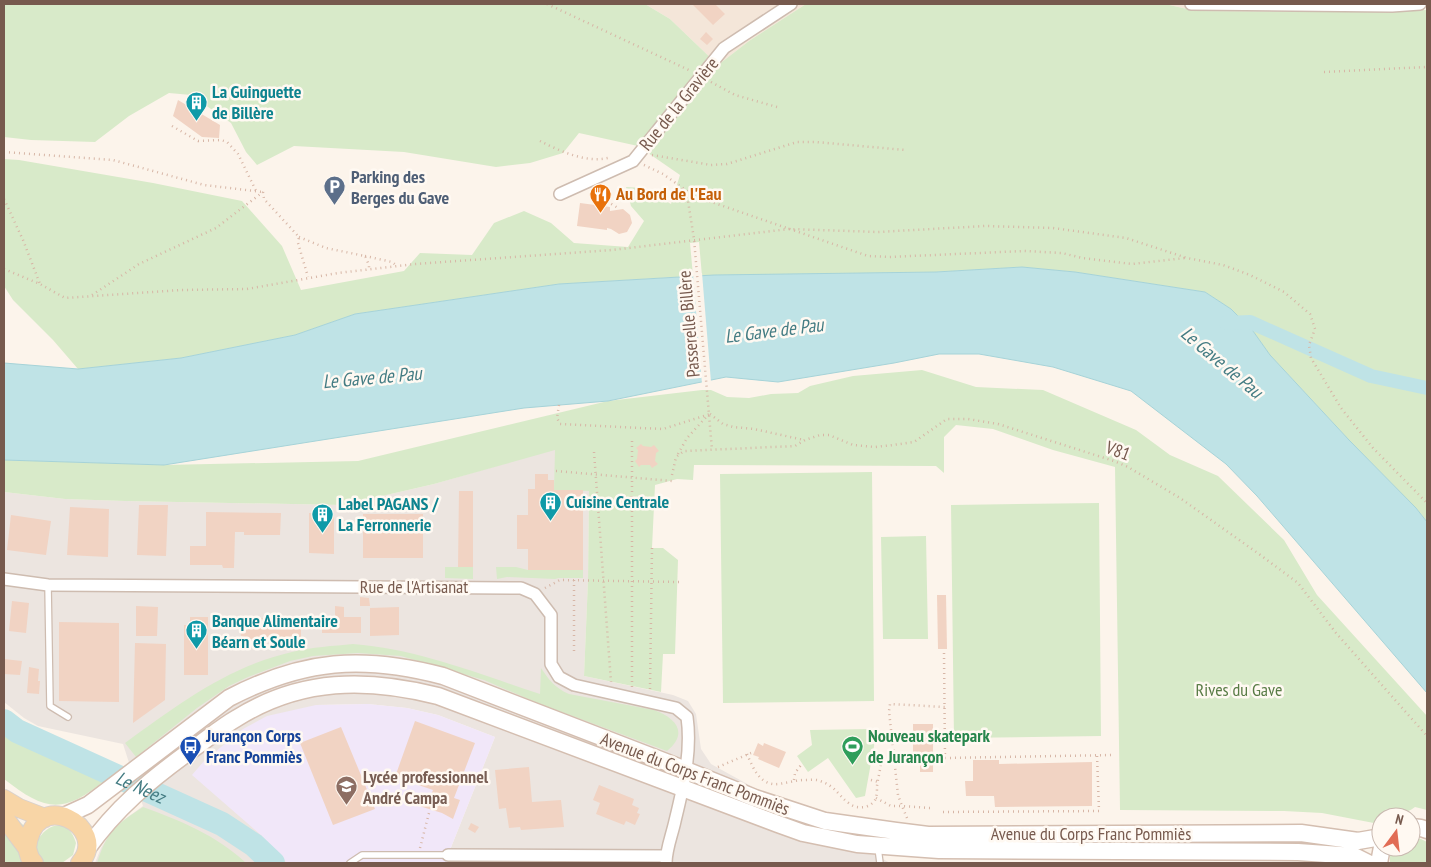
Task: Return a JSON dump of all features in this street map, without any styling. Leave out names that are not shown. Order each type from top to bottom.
[{"type":"main road","name":"Avenue du Corps Franc Pommiès","points":[[64,816],[88,805],[229,698],[250,687],[285,674],[306,669],[366,663],[413,668],[443,676],[684,779],[750,814],[803,833],[840,841],[878,847],[939,850],[1298,852],[1354,856],[1368,863]]},
{"type":"main road","name":"Avenue du Corps Franc Pommiès","points":[[83,859],[104,826],[152,778],[237,718],[263,704],[288,694],[311,688],[362,683],[402,687],[438,696],[684,779],[825,821],[896,832],[928,834],[1301,833],[1358,840],[1371,838]]},
{"type":"main road","points":[[4,799],[19,808],[45,818]]},
{"type":"main road","points":[[31,859],[28,836],[35,825],[45,818],[54,815],[64,816],[77,823],[85,835],[83,859]]},
{"type":"main road","points":[[4,817],[31,859]]},
{"type":"street","name":"Rue de la Gravière","points":[[560,194],[633,161],[724,48],[791,4]]},
{"type":"street","points":[[1191,4],[1392,6],[1420,4]]},
{"type":"street","name":"Rue de l'Artisanat","points":[[4,579],[48,584],[521,588],[534,594]]},
{"type":"street","points":[[448,855],[666,860],[688,757],[689,732],[687,717],[676,708],[574,685],[559,677],[550,664],[551,615],[534,594]]},
{"type":"lane","points":[[48,584],[50,706],[68,717]]},
{"type":"lane","points":[[878,847],[880,863]]},
{"type":"lane","points":[[350,863],[362,855],[448,855]]},
{"type":"path","points":[[547,4],[702,77],[736,96],[777,107]]},
{"type":"path","points":[[1324,72],[1427,67]]},
{"type":"path","points":[[172,126],[198,141],[221,140],[227,142],[238,154],[256,191]]},
{"type":"path","points":[[726,164],[797,142],[905,150]]},
{"type":"path","points":[[4,152],[113,160],[204,185],[263,192]]},
{"type":"path","points":[[633,161],[663,174],[694,196],[868,256],[890,257],[1033,252],[1062,253],[1082,258],[1132,264],[1187,258]]},
{"type":"path","points":[[597,177],[605,200],[618,208]]},
{"type":"path","name":"Passerelle Billère","points":[[681,187],[688,201],[694,241],[712,450]]},
{"type":"path","points":[[263,192],[264,199],[299,237],[326,248],[392,262],[398,266]]},
{"type":"path","points":[[91,296],[139,264],[216,228],[263,192]]},
{"type":"path","points":[[4,199],[23,240],[40,284]]},
{"type":"path","points":[[4,269],[40,284],[65,298],[181,290],[246,289],[308,278],[398,266],[612,250],[789,229],[878,232],[985,226],[1054,228],[1126,238],[1187,258],[1223,265],[1250,275],[1284,292],[1310,314],[1315,328],[1310,345],[1311,358],[1341,408],[1374,448],[1427,503]]},
{"type":"path","points":[[299,237],[298,243],[308,278]]},
{"type":"path","points":[[365,256],[369,270]]},
{"type":"path","points":[[559,405],[557,418],[560,424],[576,425],[663,429],[710,414]]},
{"type":"path","points":[[710,414],[723,424],[733,427],[754,429],[805,440]]},
{"type":"path","points":[[672,475],[676,457],[687,438],[710,414]]},
{"type":"path","name":"V81","points":[[676,457],[684,451],[795,446],[820,435],[829,435],[852,446],[875,447],[893,445],[914,442],[947,419],[968,419],[998,424],[1114,461],[1180,498],[1298,584],[1336,633],[1427,736]]},
{"type":"path","points":[[632,441],[632,698]]},
{"type":"path","points":[[594,452],[612,694]]},
{"type":"path","points":[[556,471],[672,481]]},
{"type":"path","points":[[649,702],[652,548]]},
{"type":"path","points":[[534,594],[560,580],[679,582]]},
{"type":"path","points":[[574,580],[574,655]]},
{"type":"path","points":[[944,654],[945,758],[1112,755]]},
{"type":"path","points":[[909,823],[898,795],[889,711],[890,704],[945,707]]},
{"type":"path","points":[[714,769],[751,753]]},
{"type":"path","points":[[747,754],[754,770],[762,780],[776,784],[794,780],[818,780],[840,793],[849,804],[856,808],[865,807],[876,798],[881,759],[873,754]]},
{"type":"path","points":[[943,812],[1099,810],[1097,755]]},
{"type":"path","points":[[794,780],[797,768],[801,765]]},
{"type":"path","points":[[871,780],[878,782]]},
{"type":"path","points":[[876,798],[891,806],[930,808]]},
{"type":"path","points":[[418,855],[429,813]]},
{"type":"shaded area","points":[[645,4],[806,4],[749,41],[718,65],[670,19]]},
{"type":"shaded area","points":[[1165,4],[1346,4],[1344,12],[1196,11]]},
{"type":"shaded area","points":[[555,449],[583,490],[589,491],[584,676],[673,695],[688,701],[696,714],[701,749],[711,764],[890,863],[656,863],[656,861],[448,863],[448,855],[495,737],[438,715],[407,708],[368,704],[316,705],[262,836],[287,863],[95,863],[110,833],[121,822],[143,806],[123,744],[38,726],[24,718],[4,702],[4,492],[65,499],[343,505],[434,484]]},
{"type":"shaded area","name":"Lycée professionnel André Campa","points":[[368,704],[407,708],[438,715],[495,737],[448,855],[448,863],[287,863],[262,836],[192,775],[204,761],[243,729],[267,716],[316,705]]},
{"type":"green space","points":[[4,4],[645,4],[670,19],[718,65],[749,41],[806,4],[1165,4],[1196,11],[1344,12],[1427,10],[1427,522],[1416,508],[1349,440],[1270,355],[1253,331],[1231,309],[1205,292],[1075,272],[1022,267],[936,272],[702,276],[699,242],[690,243],[693,276],[559,284],[355,314],[295,335],[181,358],[78,369],[53,340],[13,300],[4,286],[4,159],[153,183],[242,201],[282,246],[301,290],[404,271],[420,253],[472,255],[494,223],[524,211],[551,223],[574,243],[628,247],[644,221],[631,206],[626,187],[643,188],[671,204],[680,175],[638,146],[579,133],[563,153],[530,163],[496,167],[404,152],[294,146],[257,165],[246,152],[231,123],[191,95],[169,93],[129,116],[95,142],[31,140],[4,137]]},
{"type":"green space","name":"Rives du Gave","points":[[922,370],[976,387],[1043,390],[1136,430],[1170,455],[1218,476],[1284,540],[1317,595],[1427,716],[1427,810],[1421,807],[1371,807],[1371,822],[1322,813],[1284,811],[1120,810],[1115,467],[1053,450],[993,429],[956,425],[944,437],[944,473],[936,466],[694,465],[693,480],[677,479],[655,485],[652,548],[663,548],[678,560],[675,654],[663,654],[661,692],[584,676],[589,491],[554,490],[555,450],[434,484],[343,505],[65,499],[4,492],[4,460],[164,465],[358,461],[608,401],[702,390],[711,390],[727,397],[749,398],[771,394],[798,393],[810,386],[853,376]]},
{"type":"green space","points":[[872,472],[874,701],[723,703],[720,474]]},
{"type":"green space","points":[[1099,503],[1101,736],[954,738],[951,505]]},
{"type":"green space","points":[[926,536],[928,639],[883,639],[881,537]]},
{"type":"green space","points":[[445,567],[473,567],[473,579],[445,578]]},
{"type":"green space","points":[[496,567],[516,567],[528,570],[583,570],[583,578],[507,577],[497,579]]},
{"type":"green space","points":[[353,644],[401,651],[425,657],[540,694],[541,668],[553,683],[569,694],[662,713],[674,722],[677,727],[677,738],[667,751],[540,704],[484,680],[401,656],[358,653],[313,656],[290,661],[248,677],[229,686],[197,708],[136,757],[125,743],[184,701],[225,677],[247,667],[269,658],[300,650]]},
{"type":"green space","name":"Nouveau skatepark de Jurançon","points":[[871,729],[876,735],[865,796],[856,798],[828,758],[808,772],[797,756],[812,745],[810,730]]},
{"type":"green space","points":[[4,733],[105,780],[77,799],[65,804],[54,805],[31,798],[4,779]]},
{"type":"green space","points":[[143,807],[184,823],[211,837],[246,863],[97,863],[109,836],[119,824]]},
{"type":"green space","points":[[4,809],[39,838],[49,828],[54,826],[65,827],[69,830],[76,843],[73,855],[62,863],[4,863]]},
{"type":"green space","points":[[1421,839],[1427,842],[1427,863],[1390,863],[1390,857],[1421,857]]},
{"type":"water","name":"Le Gave de Pau","points":[[1022,267],[1075,272],[1205,292],[1231,309],[1253,331],[1270,355],[1349,440],[1416,508],[1427,522],[1427,693],[1257,496],[1226,464],[1131,391],[1053,367],[979,354],[939,354],[778,382],[726,377],[608,401],[524,408],[164,465],[4,460],[4,363],[78,369],[181,358],[295,335],[355,314],[559,284],[714,275],[936,272]]},
{"type":"pier","points":[[702,273],[711,382],[702,384],[693,274]]},
{"type":"building","points":[[692,4],[715,4],[725,14],[713,25]]},
{"type":"building","points":[[706,32],[713,39],[707,45],[700,39]]},
{"type":"building","name":"La Guinguette de Billère","points":[[178,100],[220,125],[219,138],[202,137],[173,116]]},
{"type":"building","points":[[580,203],[610,207],[610,211],[623,209],[630,215],[632,223],[627,232],[619,234],[607,228],[607,230],[577,226]]},
{"type":"building","points":[[641,444],[651,447],[654,445],[659,451],[656,453],[655,461],[658,464],[652,468],[650,465],[641,465],[639,467],[635,461],[638,450],[636,448]]},
{"type":"building","name":"Cuisine Centrale","points":[[535,474],[548,474],[548,480],[554,480],[554,490],[583,490],[583,570],[528,570],[528,549],[517,549],[517,515],[528,515],[528,489],[535,489]]},
{"type":"building","points":[[459,491],[473,491],[473,567],[458,567]]},
{"type":"building","points":[[139,505],[168,505],[166,556],[137,555]]},
{"type":"building","points":[[70,507],[109,509],[108,557],[67,555]]},
{"type":"building","points":[[206,512],[281,513],[280,535],[244,535],[244,532],[235,532],[234,568],[223,568],[222,565],[190,565],[190,546],[206,546]]},
{"type":"building","name":"Label PAGANS / La Ferronnerie","points":[[309,513],[334,513],[334,554],[309,553]]},
{"type":"building","points":[[363,514],[423,514],[423,558],[363,558]]},
{"type":"building","points":[[11,515],[51,521],[46,555],[7,550]]},
{"type":"building","points":[[937,595],[946,595],[947,649],[938,649]]},
{"type":"building","points":[[360,597],[369,598],[370,606],[360,606]]},
{"type":"building","points":[[12,601],[29,603],[26,633],[9,631]]},
{"type":"building","points":[[136,606],[158,607],[157,636],[136,636]]},
{"type":"building","points":[[335,606],[344,607],[344,617],[361,617],[361,633],[322,633],[322,617],[335,617]]},
{"type":"building","points":[[399,607],[399,635],[370,636],[370,608]]},
{"type":"building","name":"Banque Alimentaire Béarn et Soule","points":[[190,617],[208,617],[208,675],[184,675],[184,625],[190,625]]},
{"type":"building","points":[[240,618],[301,618],[301,639],[241,639]]},
{"type":"building","points":[[59,622],[119,623],[119,702],[59,701]]},
{"type":"building","points":[[135,643],[166,644],[165,700],[133,723]]},
{"type":"building","points":[[4,659],[22,661],[20,675],[4,674]]},
{"type":"building","points":[[29,667],[39,669],[39,694],[27,693]]},
{"type":"building","points":[[415,721],[475,743],[454,798],[460,800],[453,819],[442,813],[416,805],[418,794],[431,795],[433,790],[395,777]]},
{"type":"building","points":[[913,724],[933,724],[933,772],[920,772],[920,759],[913,759]]},
{"type":"building","points":[[341,727],[375,809],[333,825],[300,743]]},
{"type":"building","points":[[758,743],[763,746],[764,743],[786,752],[779,768],[753,755]]},
{"type":"building","points":[[973,760],[999,760],[999,764],[1092,762],[1092,806],[995,807],[994,796],[966,796],[965,781],[973,781]]},
{"type":"building","points":[[529,767],[532,802],[561,800],[564,827],[521,830],[520,827],[509,828],[506,808],[499,809],[495,770]]},
{"type":"building","points":[[599,785],[634,799],[632,805],[639,808],[637,813],[640,814],[635,825],[626,821],[624,825],[596,814],[600,803],[593,800]]},
{"type":"building","points":[[471,823],[479,827],[475,833],[468,829]]},
{"type":"waterway","points":[[1226,323],[1250,322],[1371,376],[1427,388]]},
{"type":"waterway","name":"Le Neez","points":[[4,721],[17,731],[222,824],[254,845],[273,863]]},
{"type":"place","name":"La Guinguette de Billère","points":[[196,121]]},
{"type":"place","name":"Parking des Berges du Gave","points":[[335,206]]},
{"type":"place","name":"Au Bord de l'Eau","points":[[600,213]]},
{"type":"place","name":"Cuisine Centrale","points":[[550,521]]},
{"type":"place","name":"Label PAGANS / La Ferronnerie","points":[[322,533]]},
{"type":"place","name":"Banque Alimentaire Béarn et Soule","points":[[196,650]]},
{"type":"place","name":"Jurançon Corps Franc Pommiès","points":[[190,765]]},
{"type":"place","name":"Nouveau skatepark de Jurançon","points":[[852,765]]},
{"type":"place","name":"Lycée professionnel André Campa","points":[[347,806]]}]
